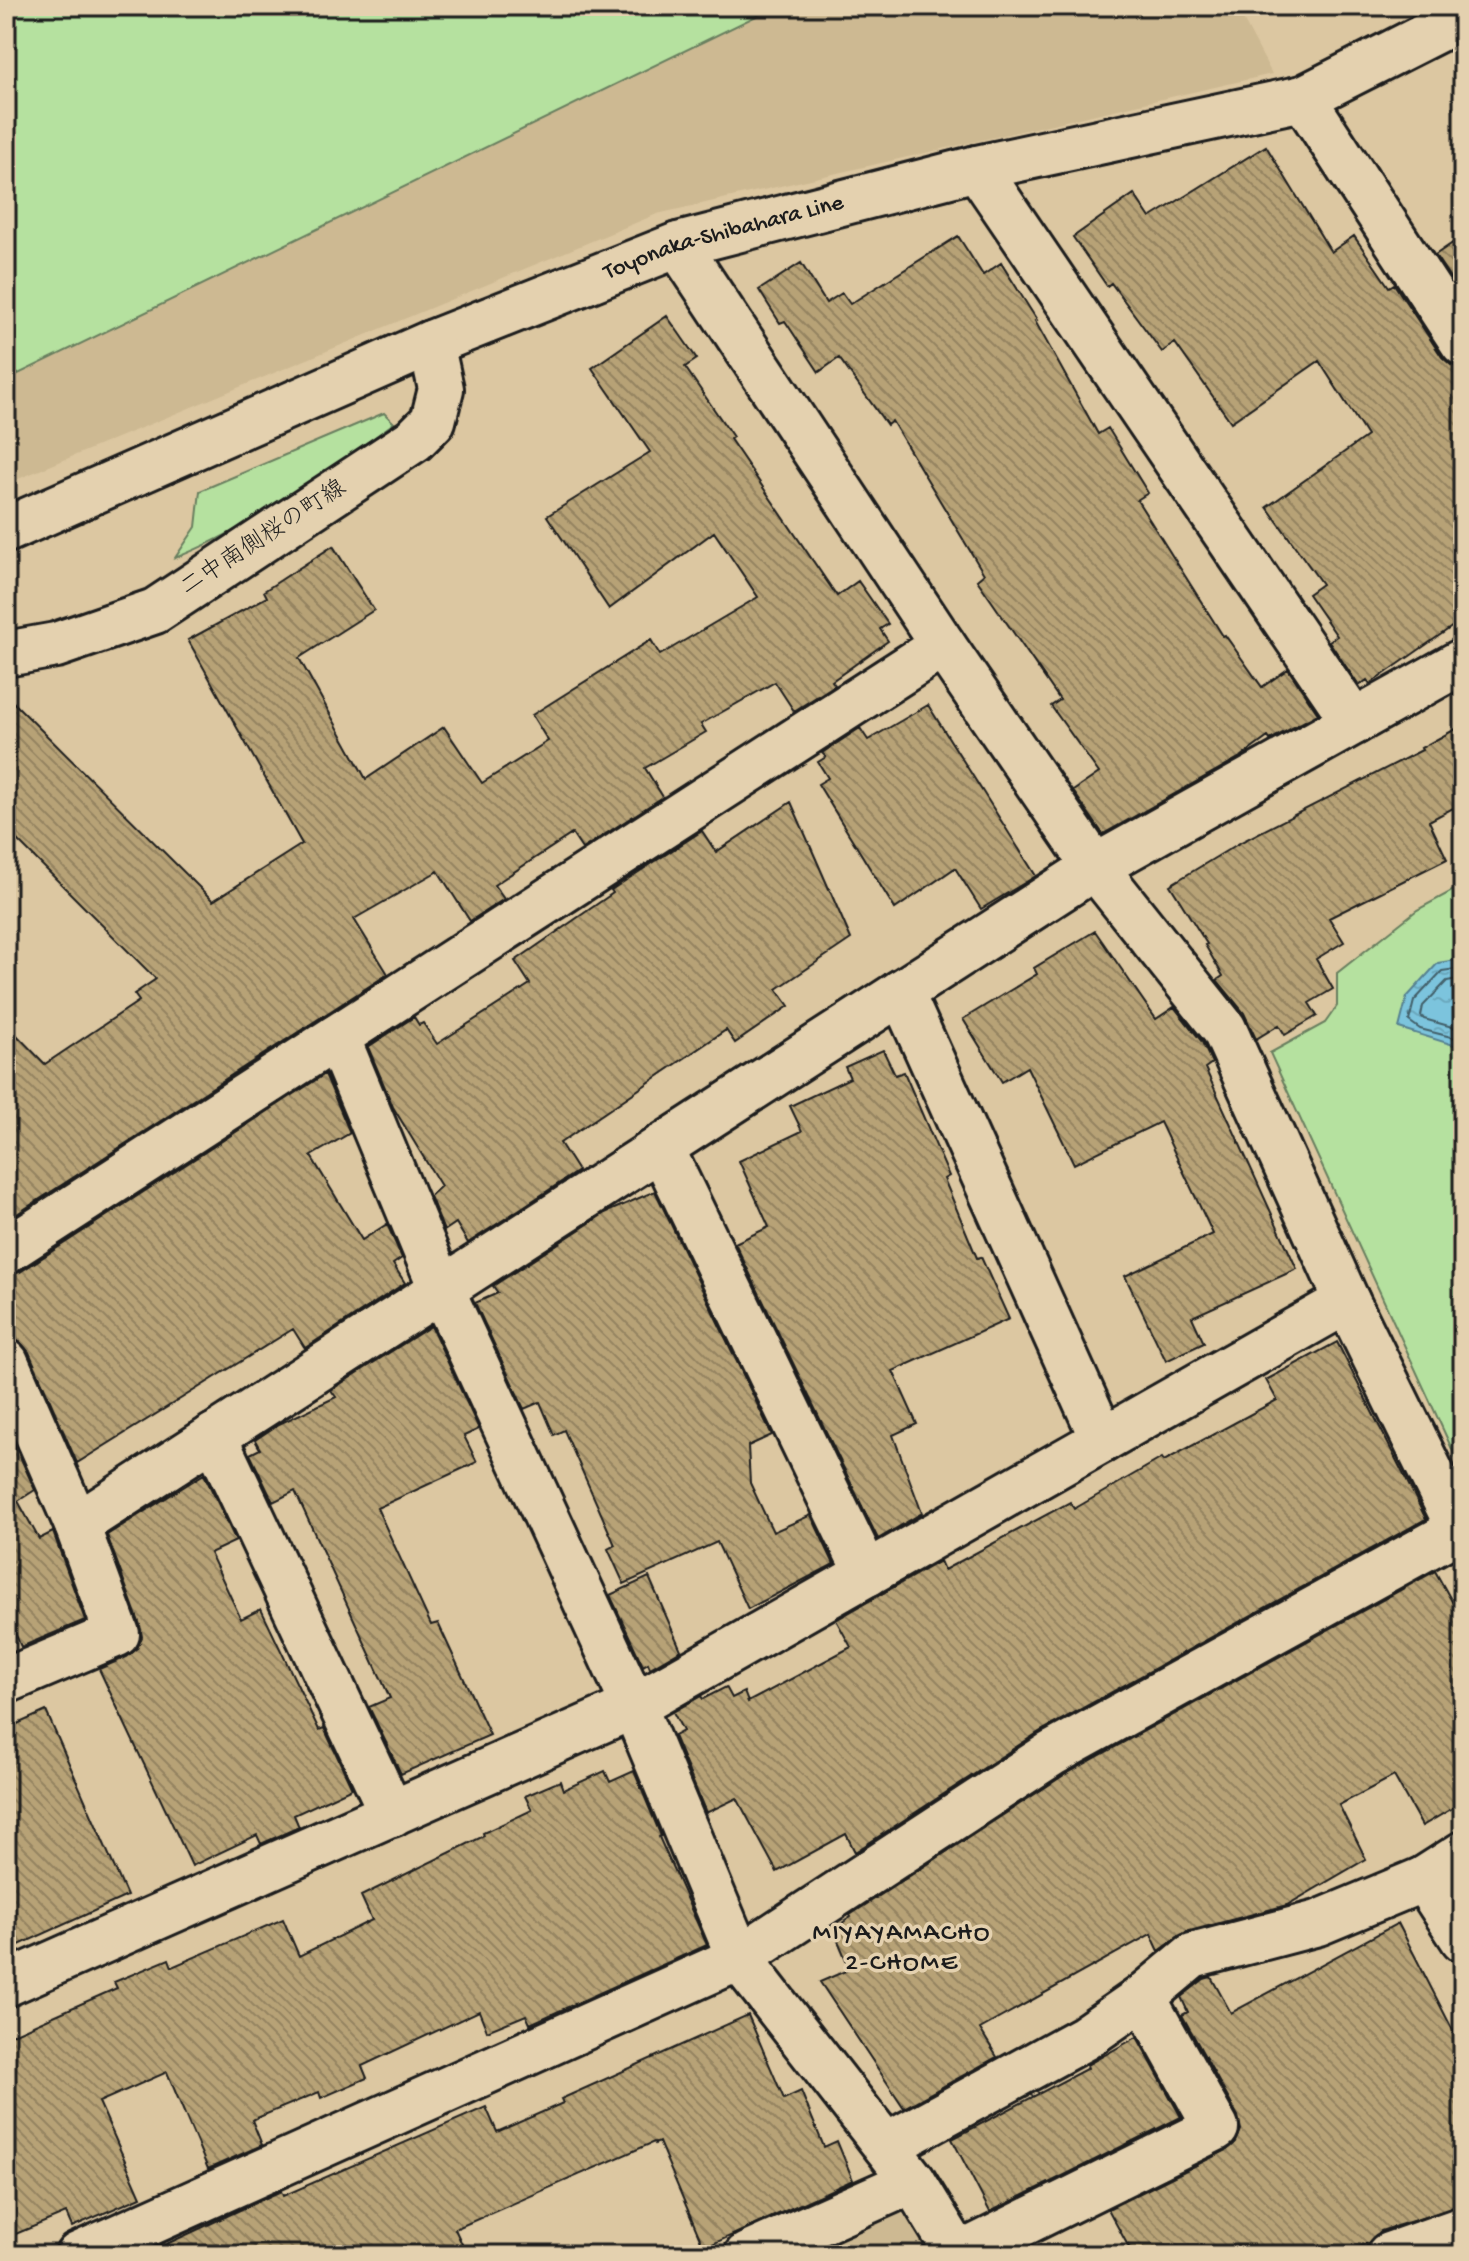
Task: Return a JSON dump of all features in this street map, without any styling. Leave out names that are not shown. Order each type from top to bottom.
[{"type":"street","name":"Toyonaka-Shibahara Line","points":[[6,530],[431,343],[678,245],[977,168],[1303,98],[1447,15]]},
{"type":"street","points":[[1303,98],[1463,343]]},
{"type":"street","points":[[977,168],[1354,722]]},
{"type":"street","points":[[78,2255],[739,1958],[1051,1754],[1462,1533],[1347,1301],[1224,1029],[1095,867],[943,645],[678,245]]},
{"type":"street","name":"二中南側桜の町線","points":[[6,654],[56,645],[155,611],[414,440],[433,421],[441,389],[431,343]]},
{"type":"street","points":[[6,1251],[943,645]]},
{"type":"street","points":[[77,1525],[1095,867],[1463,661]]},
{"type":"street","points":[[901,992],[1103,1440]]},
{"type":"street","points":[[337,1037],[441,1288],[634,1706],[739,1958],[913,2181],[958,2255],[1216,2128],[1143,1997]]},
{"type":"street","points":[[661,1147],[867,1574]]},
{"type":"street","points":[[6,1984],[634,1706],[1347,1301]]},
{"type":"street","points":[[6,1362],[77,1525],[117,1634],[6,1681]]},
{"type":"street","points":[[214,1436],[392,1814]]},
{"type":"street","points":[[886,2146],[1084,2038],[1143,1997],[1192,1956],[1318,1923],[1424,1879],[1463,1854]]},
{"type":"street","points":[[1424,1879],[1463,1939]]},
{"type":"street","points":[[747,2255],[913,2181]]},
{"type":"street","points":[[1389,2255],[1463,2229]]},
{"type":"shaded area","points":[[6,6],[1236,6],[1272,74],[657,214],[6,484]]},
{"type":"shaded area","points":[[895,2210],[915,2222],[928,2255],[795,2255]]},
{"type":"green space","points":[[6,6],[777,6],[6,380]]},
{"type":"green space","points":[[384,413],[394,423],[316,479],[233,531],[175,558],[196,527],[200,491]]},
{"type":"green space","points":[[1463,885],[1463,1473],[1270,1053],[1325,1023],[1337,1006],[1337,973],[1417,910]]},
{"type":"water","points":[[1463,959],[1463,1048],[1399,1028],[1407,997],[1438,963]]},
{"type":"building","points":[[1266,146],[1331,252],[1354,236],[1389,287],[1394,284],[1442,357],[1451,365],[1463,368],[1463,619],[1370,684],[1367,680],[1359,686],[1329,641],[1337,636],[1308,594],[1322,584],[1267,507],[1367,436],[1319,361],[1231,422],[1175,343],[1162,352],[1111,283],[1107,286],[1073,237],[1134,194],[1150,218]]},
{"type":"building","points":[[958,236],[983,275],[1001,263],[1037,320],[1098,434],[1108,428],[1148,493],[1137,500],[1223,636],[1262,687],[1288,669],[1318,714],[1270,740],[1268,737],[1242,756],[1103,834],[1073,791],[1099,773],[1051,706],[1060,700],[977,580],[984,574],[892,421],[887,425],[839,358],[819,372],[785,321],[780,323],[759,290],[801,263],[826,303],[842,293],[850,304]]},
{"type":"building","points":[[1463,236],[1463,297],[1435,255]]},
{"type":"building","points":[[667,316],[697,359],[685,367],[733,437],[730,439],[837,596],[858,581],[888,624],[880,629],[888,641],[832,681],[835,685],[794,711],[775,682],[701,724],[706,732],[645,768],[663,797],[582,849],[572,834],[494,885],[504,899],[470,921],[438,871],[354,919],[388,974],[6,1221],[6,1024],[45,1064],[139,1001],[134,994],[156,979],[6,829],[6,695],[213,901],[302,844],[188,640],[267,597],[264,591],[333,546],[374,610],[299,658],[366,779],[444,727],[482,783],[548,741],[532,715],[651,640],[660,655],[758,597],[714,532],[609,609],[547,516],[650,452],[592,368]]},
{"type":"building","points":[[928,705],[1036,876],[981,909],[955,868],[895,909],[818,784],[828,778],[818,762],[826,757],[822,753],[860,728],[868,740]]},
{"type":"building","points":[[1463,725],[1463,826],[1453,808],[1429,821],[1447,859],[1329,918],[1344,942],[1316,959],[1333,989],[1309,1003],[1317,1016],[1285,1035],[1279,1025],[1256,1039],[1244,1013],[1217,980],[1223,976],[1170,885],[1241,842],[1422,750]]},
{"type":"building","points":[[791,802],[851,939],[777,989],[789,1006],[735,1043],[726,1030],[560,1143],[578,1171],[468,1243],[456,1223],[444,1231],[430,1196],[441,1186],[393,1107],[368,1047],[414,1017],[419,1025],[423,1023],[437,1044],[530,984],[515,961],[613,893],[611,890],[702,831],[716,852]]},
{"type":"building","points":[[1095,931],[1156,1019],[1174,1007],[1202,1042],[1212,1063],[1205,1068],[1297,1269],[1192,1317],[1204,1343],[1166,1361],[1125,1276],[1213,1234],[1160,1122],[1074,1164],[1027,1067],[1002,1082],[963,1019],[1037,974],[1034,968]]},
{"type":"building","points":[[883,1050],[895,1075],[904,1072],[949,1176],[944,1179],[977,1258],[981,1257],[1009,1319],[893,1371],[917,1424],[893,1435],[922,1513],[878,1539],[735,1243],[769,1227],[739,1161],[802,1131],[790,1106],[850,1078],[845,1067]]},
{"type":"building","points":[[325,1074],[350,1133],[311,1156],[362,1240],[387,1224],[402,1258],[393,1264],[405,1283],[305,1348],[293,1329],[77,1463],[29,1352],[20,1342],[6,1337],[6,1276],[20,1272]]},
{"type":"building","points":[[655,1191],[772,1435],[748,1446],[750,1483],[773,1532],[811,1515],[834,1564],[748,1609],[717,1542],[624,1584],[608,1549],[615,1545],[564,1430],[554,1435],[540,1402],[524,1409],[475,1303],[498,1293],[493,1286],[605,1213]]},
{"type":"building","points":[[431,1326],[479,1429],[464,1436],[477,1462],[377,1508],[431,1625],[438,1623],[490,1735],[401,1774],[369,1707],[390,1698],[295,1491],[273,1502],[250,1454],[260,1449],[255,1440],[279,1424],[336,1397],[331,1390]]},
{"type":"building","points":[[1337,1342],[1426,1519],[1039,1732],[855,1852],[846,1834],[777,1872],[737,1798],[706,1813],[674,1736],[683,1731],[673,1712],[701,1696],[703,1699],[726,1687],[732,1698],[744,1692],[748,1702],[851,1647],[836,1620],[940,1561],[944,1570],[1070,1502],[1074,1509],[1162,1458],[1164,1461],[1277,1400],[1266,1380]]},
{"type":"building","points":[[6,1425],[35,1490],[18,1501],[39,1539],[53,1532],[85,1620],[21,1647],[6,1612]]},
{"type":"building","points":[[204,1474],[236,1541],[210,1553],[241,1619],[261,1609],[319,1730],[324,1728],[352,1788],[294,1815],[299,1827],[261,1844],[257,1835],[192,1866],[99,1669],[127,1657],[137,1649],[142,1637],[107,1535]]},
{"type":"building","points":[[1435,1571],[1463,1621],[1463,1802],[1422,1826],[1394,1776],[1339,1805],[1366,1859],[1287,1905],[1186,1932],[1159,1951],[1151,1934],[980,2029],[997,2057],[904,2108],[820,1982],[850,1969],[833,1929],[1064,1775]]},
{"type":"building","points":[[649,1577],[681,1650],[650,1668],[648,1663],[643,1666],[610,1595]]},
{"type":"building","points":[[46,1711],[127,1896],[6,1951],[6,1729]]},
{"type":"building","points":[[605,1771],[610,1782],[634,1771],[659,1837],[707,1945],[530,2024],[526,2015],[487,2031],[479,2011],[362,2066],[367,2078],[321,2098],[319,2092],[252,2120],[262,2145],[208,2169],[167,2072],[99,2102],[141,2197],[72,2227],[66,2213],[6,2238],[6,2037],[117,1988],[114,1982],[169,1959],[172,1967],[283,1919],[299,1956],[372,1920],[361,1896],[532,1810],[525,1796],[560,1781],[563,1790]]},
{"type":"building","points":[[1398,1923],[1463,2050],[1463,2205],[1381,2231],[1368,2243],[1341,2255],[1133,2255],[1108,2209],[1227,2150],[1236,2142],[1241,2130],[1238,2116],[1182,2015],[1188,2012],[1181,1997],[1211,1977],[1231,2013]]},
{"type":"building","points":[[748,2015],[784,2099],[801,2091],[824,2147],[837,2141],[853,2180],[704,2248],[659,2142],[654,2142],[455,2229],[467,2255],[143,2255],[281,2191],[283,2196],[486,2107],[497,2132],[563,2103],[561,2099]]},
{"type":"building","points":[[1137,2037],[1181,2117],[990,2212],[952,2139],[1088,2068],[1087,2065]]},
{"type":"district","name":"MIYAYAMACHO 2-CHOME","points":[[902,1949]]}]
